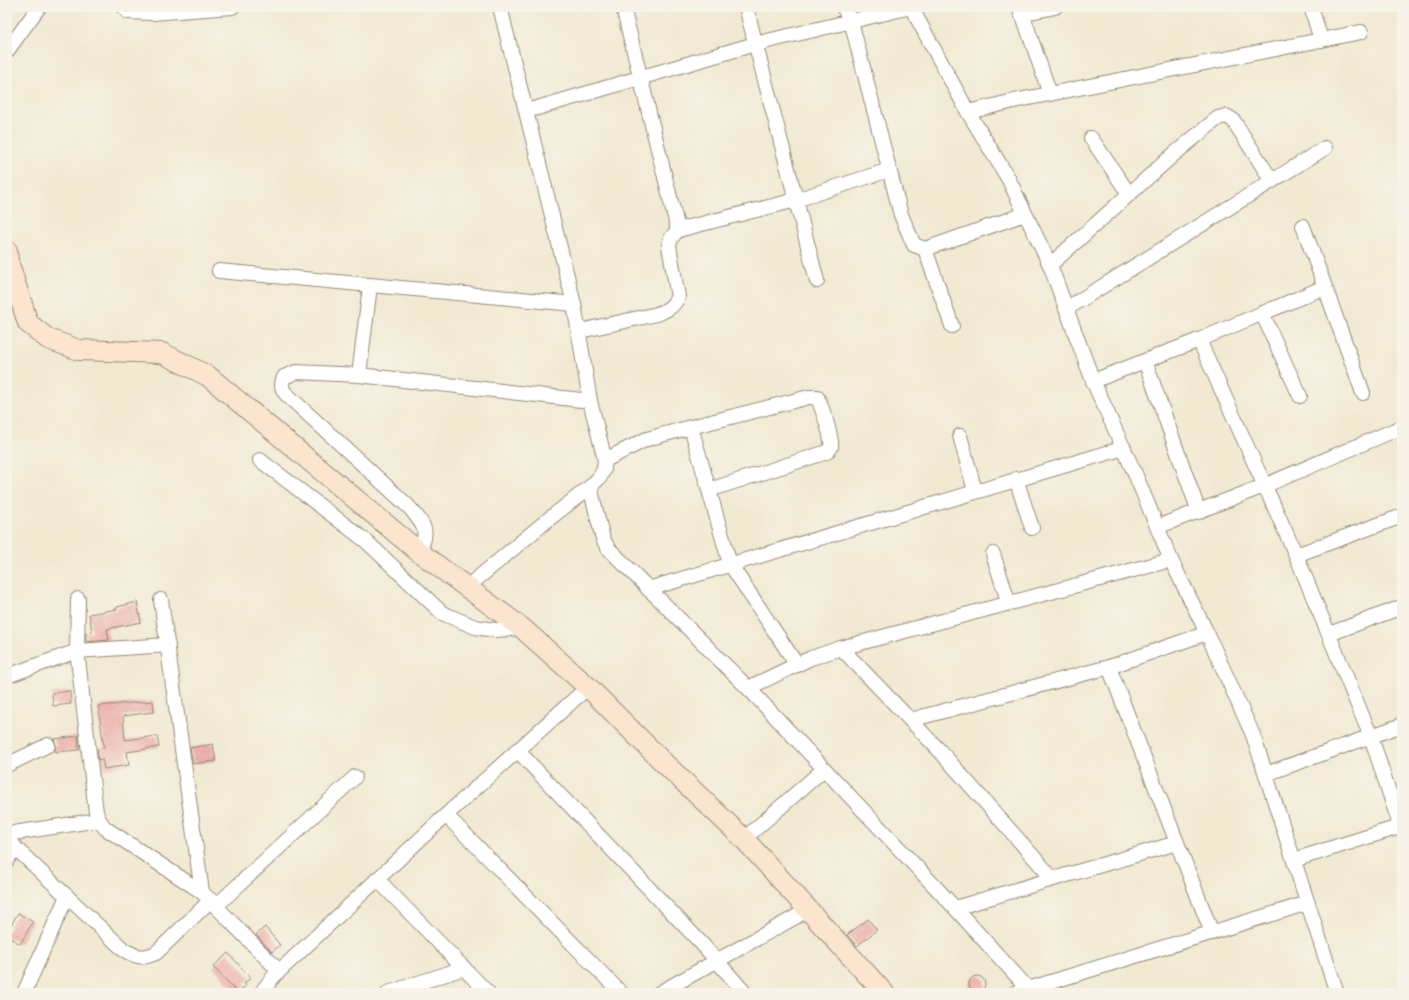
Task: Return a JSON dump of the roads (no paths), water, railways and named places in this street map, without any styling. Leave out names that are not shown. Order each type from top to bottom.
[{"type":"street","points":[[7,51],[39,7]]},
{"type":"street","points":[[124,7],[128,12],[152,13],[232,7]]},
{"type":"street","points":[[466,588],[550,518],[590,488],[600,477],[604,469],[605,460],[590,402],[580,331],[574,304],[500,7]]},
{"type":"street","points":[[623,7],[678,230]]},
{"type":"street","points":[[746,7],[817,281]]},
{"type":"street","points":[[843,7],[851,21],[901,215],[914,245],[925,249],[1025,214]]},
{"type":"street","points":[[527,111],[755,44],[911,7],[968,112],[1008,178],[1050,264],[1093,380],[1124,448],[1171,560],[1207,633],[1253,735],[1337,993]]},
{"type":"street","points":[[1050,94],[1021,11],[1056,7]]},
{"type":"street","points":[[1311,7],[1321,40]]},
{"type":"street","points":[[968,112],[1050,94],[1362,32]]},
{"type":"street","points":[[1050,264],[1204,128],[1218,118],[1226,116],[1234,120],[1272,181]]},
{"type":"street","points":[[1091,138],[1129,194]]},
{"type":"street","points":[[1066,309],[1325,148]]},
{"type":"street","points":[[580,331],[657,314],[666,311],[674,305],[678,297],[670,246],[671,238],[678,230],[796,200],[889,170]]},
{"type":"street","points":[[1303,226],[1363,393]]},
{"type":"street","points":[[925,249],[952,326]]},
{"type":"street","points":[[7,251],[8,261],[28,323],[48,339],[79,350],[162,353],[208,376],[419,552],[522,628],[588,687],[663,762],[744,839],[884,993]]},
{"type":"street","points":[[219,271],[574,304]]},
{"type":"street","points":[[359,374],[370,286]]},
{"type":"street","points":[[1093,380],[1199,340],[1325,287]]},
{"type":"street","points":[[1262,313],[1300,396]]},
{"type":"street","points":[[1199,340],[1296,555],[1371,736],[1402,828],[1294,860]]},
{"type":"street","points":[[1145,361],[1200,512]]},
{"type":"street","points":[[419,552],[426,539],[426,533],[414,514],[286,394],[282,389],[281,383],[284,377],[296,372],[359,374],[590,402]]},
{"type":"street","points":[[605,460],[647,439],[691,426],[809,397],[816,397],[820,403],[830,438],[831,446],[827,452],[709,490]]},
{"type":"street","points":[[691,426],[730,564],[796,665]]},
{"type":"street","points":[[1157,527],[1200,512],[1264,486],[1402,427]]},
{"type":"street","points":[[960,436],[975,492]]},
{"type":"street","points":[[648,588],[1124,448]]},
{"type":"street","points":[[260,460],[366,541],[442,613],[475,627],[494,630],[522,628]]},
{"type":"street","points":[[1016,480],[1032,528]]},
{"type":"street","points":[[590,488],[603,539],[608,548],[748,688],[955,908],[1025,992],[1308,903]]},
{"type":"street","points":[[1296,555],[1402,516]]},
{"type":"street","points":[[993,554],[1009,604]]},
{"type":"street","points":[[748,688],[796,665],[841,648],[1171,560]]},
{"type":"street","points":[[78,600],[77,651],[96,812],[99,820],[105,828],[210,899],[279,971]]},
{"type":"street","points":[[161,600],[210,899]]},
{"type":"street","points":[[1328,634],[1402,607]]},
{"type":"street","points":[[910,720],[1109,667],[1207,633]]},
{"type":"street","points":[[7,676],[77,651],[168,645]]},
{"type":"street","points":[[841,648],[940,751],[1053,879]]},
{"type":"street","points":[[1109,667],[1212,933]]},
{"type":"street","points":[[261,993],[279,971],[377,879],[588,687]]},
{"type":"street","points":[[1266,774],[1402,725]]},
{"type":"street","points":[[7,764],[48,745]]},
{"type":"street","points":[[517,750],[717,961],[745,993]]},
{"type":"street","points":[[744,839],[824,769]]},
{"type":"street","points":[[7,860],[11,844],[124,950],[134,956],[143,957],[156,953],[210,899],[355,777]]},
{"type":"street","points":[[446,815],[621,993]]},
{"type":"street","points":[[7,834],[99,820]]},
{"type":"street","points":[[955,908],[1177,843]]},
{"type":"street","points":[[377,879],[488,993]]},
{"type":"street","points":[[24,993],[67,896]]},
{"type":"street","points":[[658,993],[808,910]]},
{"type":"street","points":[[388,993],[464,968]]}]
